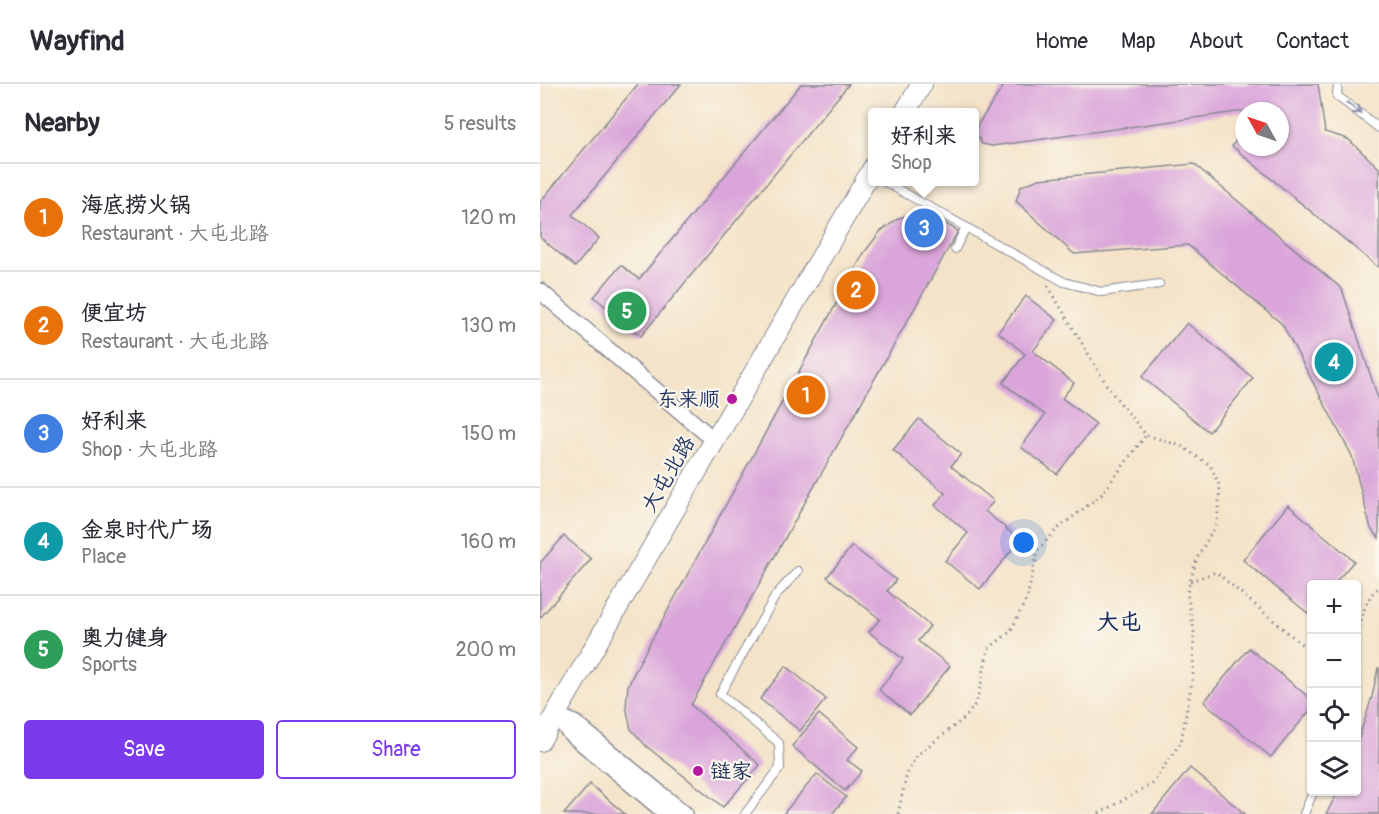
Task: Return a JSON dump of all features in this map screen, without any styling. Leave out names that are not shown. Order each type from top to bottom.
[{"type":"street","points":[[907,108],[922,84]]},
{"type":"street","name":"大屯北路","points":[[540,741],[715,441],[868,186]]},
{"type":"street","points":[[540,291],[715,441]]},
{"type":"street","points":[[555,714],[570,733],[667,814]]},
{"type":"street","points":[[555,714],[576,724],[685,814]]},
{"type":"lane","points":[[1338,84],[1337,96],[1379,128]]},
{"type":"lane","points":[[896,186],[1064,282],[1102,292],[1159,284]]},
{"type":"lane","points":[[955,249],[966,227]]},
{"type":"lane","points":[[745,814],[780,768],[779,743],[720,694],[776,595],[798,571]]},
{"type":"lane","points":[[1304,814],[1311,796]]},
{"type":"path","points":[[1039,268],[1109,389],[1146,435],[1181,446],[1210,465],[1220,487],[1217,523],[1197,558],[1186,593],[1194,630],[1193,676],[1181,742],[1152,784],[1098,814]]},
{"type":"path","points":[[898,814],[907,773],[916,755],[966,717],[976,703],[988,649],[1010,632],[1027,598],[1038,550],[1056,530],[1101,495],[1146,435]]},
{"type":"path","points":[[1190,581],[1216,572],[1307,650]]},
{"type":"path","points":[[1359,634],[1365,607],[1372,592],[1379,588]]},
{"type":"building","points":[[638,84],[681,84],[572,215],[599,238],[575,267],[540,237],[540,202]]},
{"type":"building","points":[[801,84],[849,84],[641,336],[594,297],[621,265],[639,279]]},
{"type":"building","points":[[1005,84],[1318,84],[1325,132],[1348,139],[1379,168],[1379,266],[1244,156],[1289,156],[1289,102],[1235,102],[1235,112],[992,146],[982,144],[979,138],[979,123]]},
{"type":"building","points":[[1194,164],[1342,289],[1379,401],[1379,538],[1371,529],[1352,456],[1282,324],[1188,245],[1074,254],[1016,201],[1021,186],[1039,179]]},
{"type":"building","points":[[919,212],[936,218],[958,231],[691,705],[760,765],[723,807],[646,746],[631,729],[626,707],[628,686],[864,253],[880,232],[899,218]]},
{"type":"building","points":[[1026,296],[1057,320],[1033,351],[1074,383],[1062,398],[1096,424],[1057,474],[1021,447],[1045,415],[1003,383],[1025,354],[998,332]]},
{"type":"building","points":[[1187,323],[1253,378],[1209,432],[1142,377]]},
{"type":"building","points":[[919,419],[961,454],[951,466],[994,501],[985,511],[1020,540],[980,589],[945,561],[968,533],[935,505],[945,493],[893,450]]},
{"type":"building","points":[[1288,505],[1354,561],[1337,580],[1307,580],[1307,613],[1243,560]]},
{"type":"building","points":[[564,536],[591,559],[540,618],[540,563]]},
{"type":"building","points":[[852,546],[896,580],[887,591],[930,626],[918,641],[950,666],[910,715],[879,690],[903,659],[869,632],[880,619],[827,577]]},
{"type":"building","points":[[1249,648],[1307,696],[1307,714],[1271,757],[1204,702]]},
{"type":"building","points":[[786,666],[826,699],[800,731],[760,699]]},
{"type":"building","points":[[1379,668],[1379,814],[1326,814],[1336,796],[1361,796],[1361,731]]},
{"type":"building","points":[[819,714],[858,747],[847,760],[862,771],[845,791],[792,746]]},
{"type":"building","points":[[1190,768],[1245,814],[1152,814]]},
{"type":"building","points":[[817,774],[846,797],[832,814],[783,814]]},
{"type":"building","points":[[590,784],[625,814],[564,814]]},
{"type":"place","name":"好利来","points":[[924,228]]},
{"type":"place","name":"便宜坊","points":[[856,290]]},
{"type":"place","name":"奥力健身","points":[[627,311]]},
{"type":"place","name":"金泉时代广场","points":[[1334,362]]},
{"type":"place","name":"海底捞火锅","points":[[806,395]]},
{"type":"place","name":"东来顺","points":[[732,399]]},
{"type":"place","name":"链家","points":[[698,771]]},
{"type":"district","name":"大屯","points":[[1119,621]]}]
